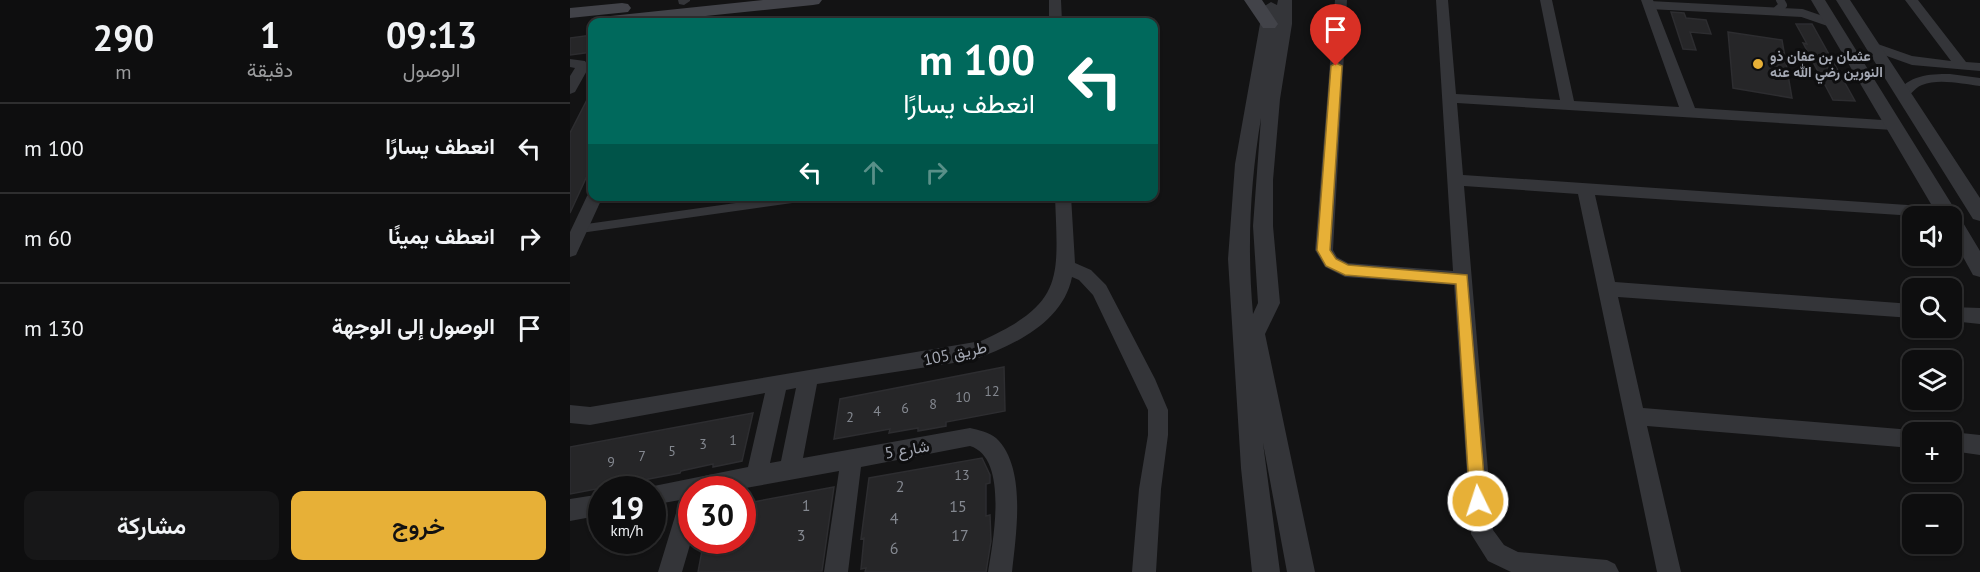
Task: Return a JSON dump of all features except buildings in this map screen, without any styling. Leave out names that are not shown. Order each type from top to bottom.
[{"type":"main road","points":[[570,13],[813,0]]},
{"type":"main road","points":[[1254,0],[1277,24]]},
{"type":"main road","points":[[624,18],[683,7]]},
{"type":"main road","points":[[570,26],[588,24]]},
{"type":"street","points":[[1055,0],[1056,18]]},
{"type":"street","points":[[1271,0],[1277,24],[1264,180],[1263,226],[1269,303],[1254,334],[1301,572]]},
{"type":"street","points":[[1266,572],[1252,457],[1238,259],[1244,164],[1277,24],[1285,0]]},
{"type":"street","points":[[1277,24],[1292,0]]},
{"type":"street","points":[[1341,0],[1323,250],[1331,262],[1345,270],[1462,279]]},
{"type":"street","points":[[1442,0],[1479,524],[1482,534],[1496,553],[1506,560],[1607,572]]},
{"type":"street","points":[[1545,0],[1568,105]]},
{"type":"street","points":[[1818,0],[1942,206]]},
{"type":"street","points":[[1843,0],[1980,213]]},
{"type":"street","points":[[1911,0],[1962,66]]},
{"type":"street","points":[[1648,3],[1689,113]]},
{"type":"street","points":[[1872,46],[1909,61],[1980,67]]},
{"type":"street","points":[[570,63],[580,64],[582,67],[570,89]]},
{"type":"street","points":[[1903,94],[1909,86],[1922,80],[1978,85]]},
{"type":"street","points":[[1449,98],[1893,125]]},
{"type":"street","points":[[1455,180],[1902,213]]},
{"type":"street","points":[[1585,188],[1669,572]]},
{"type":"street","points":[[570,250],[593,201]]},
{"type":"street","name":"طريق 105","points":[[570,414],[590,416],[808,377],[973,352],[998,343],[1019,332],[1059,290],[1066,267],[1063,201]]},
{"type":"street","points":[[1962,239],[1980,269]]},
{"type":"street","points":[[1066,267],[1085,275],[1100,290],[1148,384],[1158,410],[1158,435],[1150,489],[1144,572]]},
{"type":"street","points":[[1607,289],[1902,310]]},
{"type":"street","points":[[1962,315],[1980,316]]},
{"type":"street","points":[[790,470],[808,377]]},
{"type":"street","points":[[758,476],[777,383]]},
{"type":"street","points":[[1635,416],[1902,438]]},
{"type":"street","name":"شارع 5","points":[[758,476],[970,437],[986,442],[998,456],[1005,476],[1000,572]]},
{"type":"street","points":[[1962,443],[1980,445]]},
{"type":"street","points":[[836,572],[851,459]]},
{"type":"street","points":[[570,510],[588,507]]},
{"type":"street","points":[[670,572],[678,544]]},
{"type":"lane","points":[[1776,11],[1783,5],[1780,0]]},
{"type":"lane","points":[[1648,3],[1808,14],[1833,24]]},
{"type":"lane","points":[[580,229],[778,201]]},
{"type":"place","name":"عثمان بن عفان ذو النورين رضي الله عنه","points":[[1758,64]]},
{"type":"route","points":[[1336,66],[1323,250],[1331,262],[1345,270],[1462,279],[1478,501]]}]
